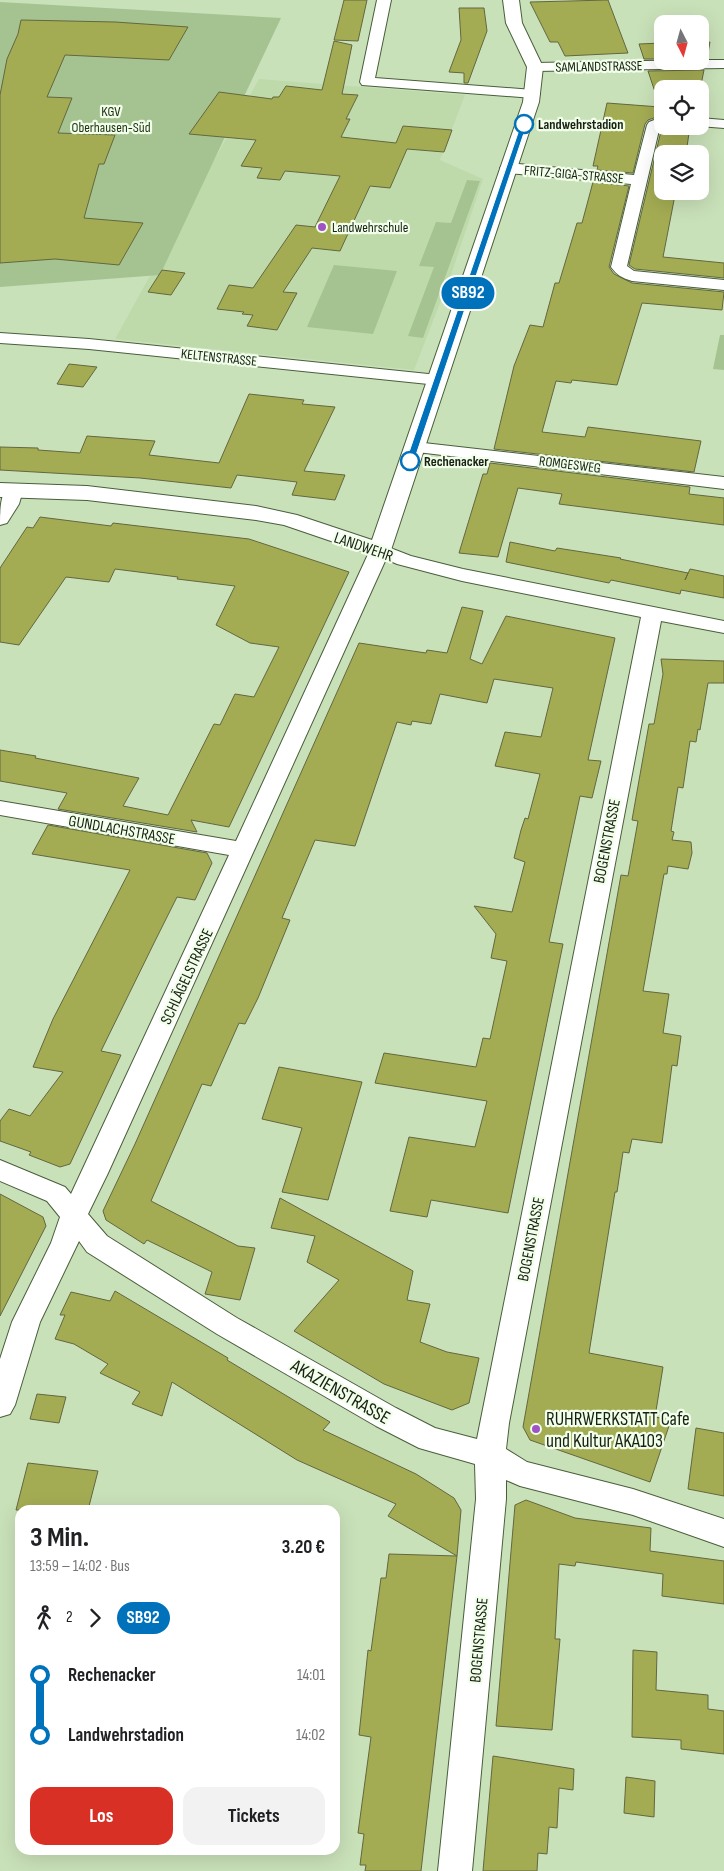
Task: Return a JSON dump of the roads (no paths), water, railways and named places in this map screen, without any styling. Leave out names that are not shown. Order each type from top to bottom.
[{"type":"street","points":[[384,0],[366,82],[532,94]]},
{"type":"street","points":[[380,550],[531,102],[535,67],[514,23],[511,0]]},
{"type":"street","name":"SAMLANDSTRASSE","points":[[535,67],[724,64]]},
{"type":"street","points":[[709,123],[724,124]]},
{"type":"street","name":"FRITZ-GIGA-STRASSE","points":[[654,125],[619,265],[620,270],[626,274],[640,277],[724,285]]},
{"type":"street","name":"FRITZ-GIGA-STRASSE","points":[[508,168],[639,180]]},
{"type":"street","name":"KELTENSTRASSE","points":[[0,338],[81,343],[438,380]]},
{"type":"street","name":"ROMGESWEG","points":[[415,448],[724,483]]},
{"type":"street","points":[[0,519],[10,504],[7,490]]},
{"type":"street","name":"LANDWEHR","points":[[7,490],[87,493],[256,513],[289,520],[412,562],[462,575],[724,627]]},
{"type":"street","name":"SCHLÄGELSTRASSE","points":[[0,1406],[26,1322],[66,1243],[74,1214],[96,1173],[380,550]]},
{"type":"street","name":"BOGENSTRASSE","points":[[456,1871],[491,1499],[490,1455],[494,1423],[652,614]]},
{"type":"street","name":"GUNDLACHSTRASSE","points":[[0,808],[244,850]]},
{"type":"street","name":"AKAZIENSTRASSE","points":[[0,1170],[56,1194],[97,1244],[235,1331],[386,1417],[429,1439],[490,1455],[520,1473],[632,1502],[724,1533]]},
{"type":"place","name":"Landwehrstadion","points":[[524,124]]},
{"type":"place","name":"Landwehrschule","points":[[322,227]]},
{"type":"place","name":"Rechenacker","points":[[410,461]]},
{"type":"place","name":"RUHRWERKSTATT Cafe und Kultur AKA103","points":[[536,1429]]},
{"type":"park label","name":"KGV Oberhausen-Süd","points":[[111,120]]}]
